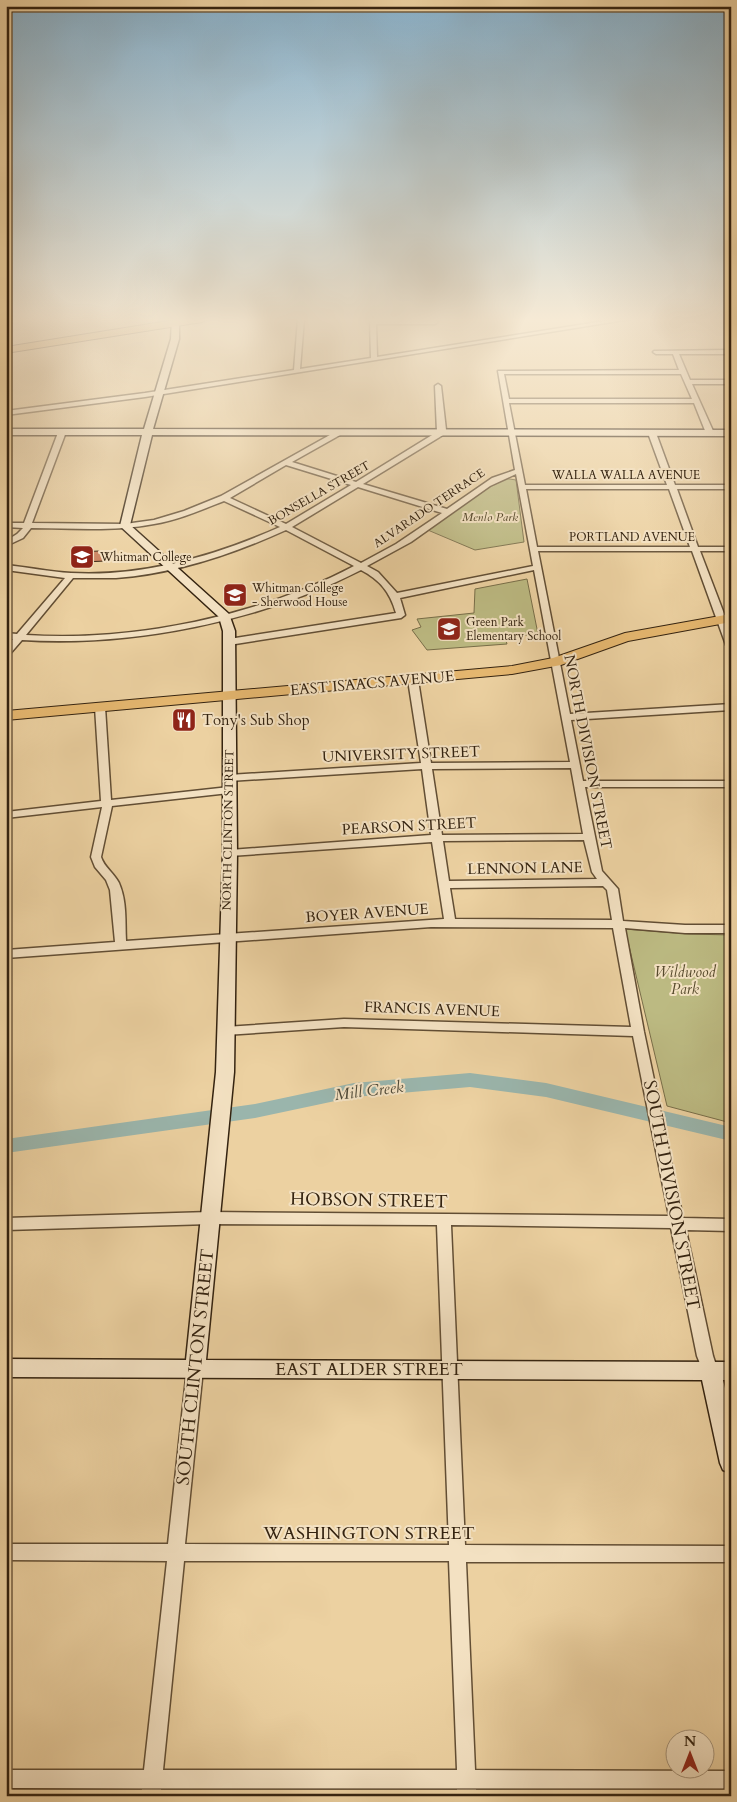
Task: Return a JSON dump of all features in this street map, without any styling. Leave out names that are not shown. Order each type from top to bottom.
[{"type":"main road","points":[[157,403],[125,526],[225,616]]},
{"type":"main road","points":[[6,432],[731,433]]},
{"type":"main road","name":"NORTH CLINTON STREET","points":[[225,616],[228,623],[230,642],[230,853],[226,938]]},
{"type":"main road","name":"EAST ISAACS AVENUE","points":[[6,716],[512,670],[556,662],[625,637],[726,618]]},
{"type":"main road","name":"SOUTH CLINTON STREET","points":[[195,1369],[222,1108],[226,938]]},
{"type":"main road","name":"EAST ALDER STREET","points":[[6,1368],[731,1371]]},
{"type":"main road","name":"SOUTH DIVISION STREET","points":[[710,1371],[731,1464]]},
{"type":"street","points":[[6,413],[79,403]]},
{"type":"street","points":[[440,403],[442,430],[440,433]]},
{"type":"street","name":"NORTH DIVISION STREET","points":[[505,403],[589,837],[597,872],[612,889],[618,924]]},
{"type":"street","points":[[697,403],[710,433]]},
{"type":"street","points":[[6,544],[20,536],[27,526],[62,432]]},
{"type":"street","points":[[6,525],[125,526],[144,525],[162,520],[224,498],[288,463],[337,433]]},
{"type":"street","name":"BONSELLA STREET","points":[[6,567],[71,576],[117,575],[171,567],[238,547],[286,527],[440,433]]},
{"type":"street","points":[[652,433],[695,549],[726,618],[731,644]]},
{"type":"street","points":[[288,463],[448,512]]},
{"type":"street","name":"ALVARADO TERRACE","points":[[6,636],[59,640],[111,638],[225,616],[305,591],[361,566],[402,544],[497,477],[518,471]]},
{"type":"street","name":"WALLA WALLA AVENUE","points":[[522,487],[731,487]]},
{"type":"street","points":[[224,498],[286,527],[361,566],[384,582],[395,596],[401,614],[230,642]]},
{"type":"street","name":"PORTLAND AVENUE","points":[[532,549],[731,549]]},
{"type":"street","points":[[395,596],[528,568],[538,568]]},
{"type":"street","points":[[6,654],[71,576]]},
{"type":"street","points":[[412,680],[450,923]]},
{"type":"street","points":[[100,707],[107,818],[96,857],[97,863],[108,874],[114,885],[120,946]]},
{"type":"street","points":[[566,717],[731,707]]},
{"type":"street","name":"UNIVERSITY STREET","points":[[6,815],[106,804],[229,784],[426,766],[575,765]]},
{"type":"street","points":[[579,784],[731,784]]},
{"type":"street","name":"PEARSON STREET","points":[[230,853],[437,838],[589,837]]},
{"type":"street","name":"LENNON LANE","points":[[445,885],[605,882]]},
{"type":"street","name":"BOYER AVENUE","points":[[6,954],[450,923],[618,924],[691,929],[731,929]]},
{"type":"street","name":"SOUTH DIVISION STREET","points":[[618,924],[677,1222],[705,1356],[710,1371]]},
{"type":"street","name":"FRANCIS AVENUE","points":[[225,1031],[344,1022],[638,1032]]},
{"type":"street","name":"HOBSON STREET","points":[[6,1224],[210,1218],[444,1218],[665,1220],[731,1225]]},
{"type":"street","points":[[444,1218],[467,1788]]},
{"type":"street","name":"SOUTH CLINTON STREET","points":[[152,1788],[195,1369]]},
{"type":"street","name":"WASHINGTON STREET","points":[[6,1552],[731,1554]]},
{"type":"street","points":[[6,1779],[152,1788],[467,1788],[731,1780]]},
{"type":"green space","name":"Menlo Park","points":[[497,477],[516,480],[524,542],[475,550],[423,528]]},
{"type":"green space","points":[[527,579],[538,634],[505,637],[507,644],[427,650],[412,630],[421,627],[417,619],[474,613],[475,589]]},
{"type":"green space","name":"Wildwood Park","points":[[625,929],[731,935],[731,1123],[667,1106]]},
{"type":"building","points":[[80,552],[108,552],[106,561],[82,562],[77,561]]},
{"type":"waterway","name":"Mill Creek","points":[[6,1146],[255,1111],[354,1090],[470,1080],[546,1090],[731,1134]]},
{"type":"place","name":"Whitman College","points":[[82,557]]},
{"type":"place","name":"Whitman College - Sherwood House","points":[[235,595]]},
{"type":"place","name":"Green Park Elementary School","points":[[449,629]]},
{"type":"place","name":"Tony's Sub Shop","points":[[184,720]]}]
